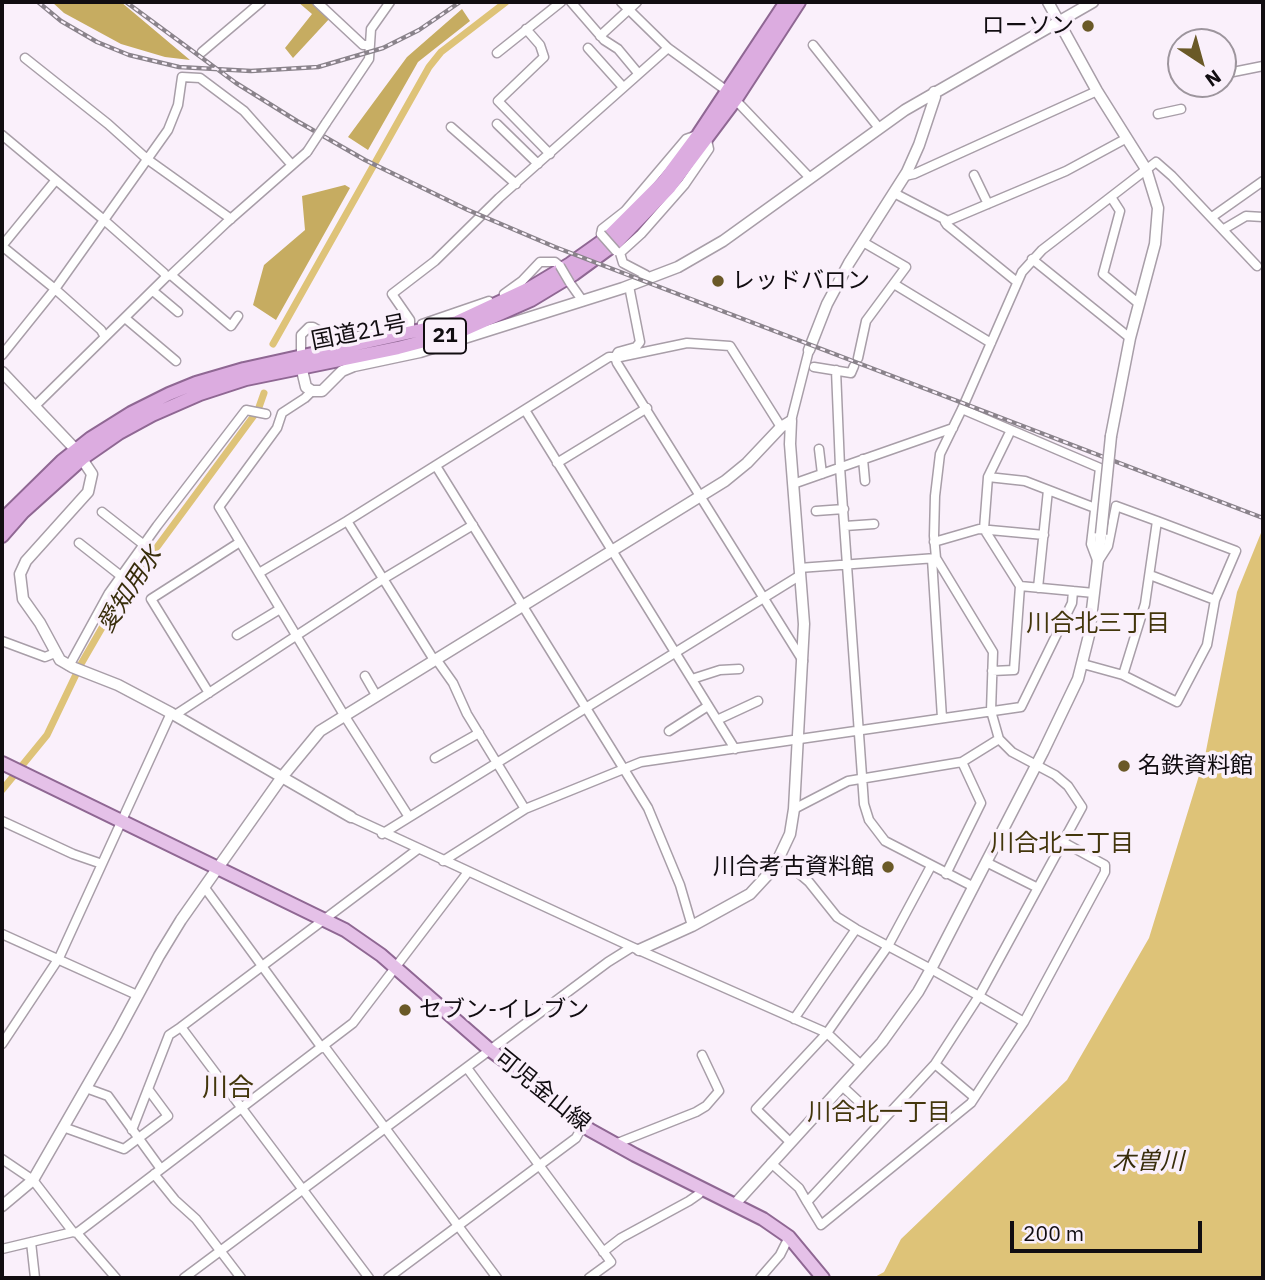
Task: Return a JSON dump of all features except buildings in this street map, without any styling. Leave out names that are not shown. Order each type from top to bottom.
[{"type":"highway","name":"国道21号","points":[[732,95],[786,2]]},
{"type":"highway","name":"国道21号","points":[[2,520],[131,413],[196,383],[244,369],[301,361],[457,322],[530,288],[570,264],[608,237],[703,138],[799,2]]},
{"type":"highway","name":"国道21号","points":[[2,536],[80,454]]},
{"type":"main road","name":"可児金山線","points":[[5,765],[325,919],[363,942],[583,1125],[614,1145],[764,1219],[789,1237],[823,1278]]},
{"type":"street","points":[[202,52],[261,2]]},
{"type":"street","points":[[317,2],[363,45],[370,45]]},
{"type":"street","points":[[35,406],[168,276],[307,152],[369,59],[371,29],[388,2]]},
{"type":"street","points":[[497,53],[561,2]]},
{"type":"street","points":[[571,2],[600,36],[618,49],[638,74]]},
{"type":"street","points":[[621,2],[668,48],[732,95],[810,178]]},
{"type":"street","points":[[600,36],[637,2]]},
{"type":"street","points":[[735,1204],[897,1023],[931,969],[974,887],[1065,709],[1083,664],[1098,562],[1111,436],[1138,303],[1155,244],[1158,208],[1146,169],[1097,91],[1048,2]]},
{"type":"street","points":[[582,300],[555,262],[540,262],[522,282],[503,295],[464,311],[410,326],[348,338],[332,338],[309,327],[301,335],[304,383],[312,391],[323,391],[342,370],[420,352],[629,286],[678,267],[723,242],[878,128],[934,92],[1093,2]]},
{"type":"street","points":[[526,29],[540,45],[544,57],[498,101],[550,154]]},
{"type":"street","points":[[813,45],[878,128]]},
{"type":"street","points":[[588,48],[623,87]]},
{"type":"street","points":[[410,326],[410,320],[392,294],[435,261],[516,184],[668,48]]},
{"type":"street","points":[[24,58],[108,124],[147,159],[231,219]]},
{"type":"street","points":[[1237,71],[1263,65]]},
{"type":"street","points":[[2,355],[55,289],[147,159],[174,116],[182,77],[200,78],[244,111],[292,164]]},
{"type":"street","points":[[905,176],[1097,91]]},
{"type":"street","points":[[184,1278],[608,962],[692,926],[750,894],[781,858],[790,834],[794,809],[804,624],[790,444],[791,421],[809,350],[828,304],[849,263],[905,176],[919,145],[935,97],[934,92]]},
{"type":"street","points":[[1158,114],[1181,108]]},
{"type":"street","points":[[496,124],[538,164]]},
{"type":"street","points":[[451,127],[516,184]]},
{"type":"street","points":[[2,135],[164,273],[231,326],[238,316]]},
{"type":"street","points":[[618,252],[641,234],[685,184],[709,149],[703,138],[686,139],[625,211],[602,229],[601,234],[618,252],[623,263],[646,275],[648,279]]},
{"type":"street","points":[[947,221],[1066,171],[1127,138]]},
{"type":"street","points":[[942,718],[934,558],[938,464],[940,454],[1022,272],[1032,260],[1146,169],[1158,163],[1257,266]]},
{"type":"street","points":[[974,175],[988,204]]},
{"type":"street","points":[[55,181],[2,246],[55,289],[101,330],[105,337]]},
{"type":"street","points":[[1212,217],[1263,181]]},
{"type":"street","points":[[894,193],[947,221]]},
{"type":"street","points":[[1111,197],[1120,211],[1102,274],[1138,303]]},
{"type":"street","points":[[1224,229],[1246,216],[1263,217]]},
{"type":"street","points":[[947,221],[947,225],[1017,282]]},
{"type":"street","points":[[814,367],[851,373],[866,321],[906,267],[863,243]]},
{"type":"street","points":[[1032,260],[1130,338]]},
{"type":"street","points":[[894,284],[991,343]]},
{"type":"street","points":[[615,357],[618,352],[636,347],[640,342],[629,286]]},
{"type":"street","points":[[153,291],[178,312]]},
{"type":"street","points":[[125,318],[176,361]]},
{"type":"street","points":[[259,573],[609,357],[687,343],[730,346],[781,427]]},
{"type":"street","points":[[615,357],[803,662]]},
{"type":"street","points":[[836,370],[840,467],[864,804],[876,831],[895,848],[974,887]]},
{"type":"street","points":[[2,372],[80,454],[92,474],[88,492],[26,561],[20,574],[23,599],[60,660],[70,667],[118,685],[173,714],[382,834],[827,1033],[861,1065]]},
{"type":"street","points":[[312,391],[282,413],[277,428],[219,507],[344,715],[409,817]]},
{"type":"street","points":[[557,463],[647,408]]},
{"type":"street","points":[[962,409],[1100,468],[1091,544],[1098,562]]},
{"type":"street","points":[[70,667],[109,593],[246,410],[264,414]]},
{"type":"street","points":[[524,410],[735,749]]},
{"type":"street","points":[[2,1206],[33,1180],[159,956],[282,777],[320,731],[725,481],[747,463],[781,427],[791,421]]},
{"type":"street","points":[[793,484],[953,428]]},
{"type":"street","points":[[992,671],[1014,670],[1020,586],[984,529],[988,477],[1011,430]]},
{"type":"street","points":[[819,449],[822,474]]},
{"type":"street","points":[[863,459],[865,481]]},
{"type":"street","points":[[436,466],[648,808],[680,885],[692,926]]},
{"type":"street","points":[[988,477],[1025,481],[1095,508]]},
{"type":"street","points":[[1038,588],[1048,490]]},
{"type":"street","points":[[1083,664],[1123,676],[1177,702],[1207,645],[1215,600],[1236,551],[1116,506],[1108,546],[1098,562]]},
{"type":"street","points":[[816,510],[844,509]]},
{"type":"street","points":[[102,513],[144,545]]},
{"type":"street","points":[[347,521],[435,660],[453,683],[467,714],[525,809]]},
{"type":"street","points":[[1123,676],[1140,628],[1157,521]]},
{"type":"street","points":[[845,526],[874,524]]},
{"type":"street","points":[[2,1044],[58,958],[173,714],[297,637],[383,579],[473,525]]},
{"type":"street","points":[[934,542],[984,529],[1044,535]]},
{"type":"street","points":[[209,693],[151,598],[240,542]]},
{"type":"street","points":[[79,543],[121,576]]},
{"type":"street","points":[[382,834],[763,599],[799,572],[848,564],[934,558]]},
{"type":"street","points":[[807,1202],[934,1064],[979,996],[1082,807],[1069,786],[1055,775],[1012,752],[999,739],[990,711],[993,652],[934,558]]},
{"type":"street","points":[[1150,575],[1215,600]]},
{"type":"street","points":[[1020,586],[1094,593]]},
{"type":"street","points":[[443,861],[525,809],[641,762],[1020,707],[1072,603],[1073,591]]},
{"type":"street","points":[[237,635],[280,609]]},
{"type":"street","points":[[2,641],[45,657],[55,653]]},
{"type":"street","points":[[692,679],[720,670],[739,669]]},
{"type":"street","points":[[365,676],[376,695]]},
{"type":"street","points":[[717,720],[758,701]]},
{"type":"street","points":[[669,731],[708,706]]},
{"type":"street","points":[[435,758],[479,733]]},
{"type":"street","points":[[794,809],[848,781],[962,762],[999,739]]},
{"type":"street","points":[[947,874],[981,803],[962,762]]},
{"type":"street","points":[[2,821],[73,854],[102,864]]},
{"type":"street","points":[[771,1163],[799,1188],[821,1224],[971,1103],[1024,1022],[1105,872],[1105,865],[1063,842]]},
{"type":"street","points":[[132,1130],[169,1035],[418,849]]},
{"type":"street","points":[[781,858],[809,882],[837,917],[1024,1022]]},
{"type":"street","points":[[986,862],[1038,888]]},
{"type":"street","points":[[790,1142],[756,1109],[827,1033],[888,946],[931,866]]},
{"type":"street","points":[[2,1249],[75,1233],[323,1047],[352,1023],[468,872]]},
{"type":"street","points":[[205,888],[497,1278]]},
{"type":"street","points":[[794,1019],[856,929]]},
{"type":"street","points":[[2,934],[137,995]]},
{"type":"street","points":[[181,1027],[369,1278]]},
{"type":"street","points":[[614,1145],[706,1106],[719,1091],[702,1055]]},
{"type":"street","points":[[934,1064],[974,1097]]},
{"type":"street","points":[[467,1068],[611,1262],[589,1278]]},
{"type":"street","points":[[842,1086],[881,1122]]},
{"type":"street","points":[[86,1088],[108,1096],[175,1200],[196,1219],[241,1278]]},
{"type":"street","points":[[64,1128],[124,1149],[168,1116],[148,1089]]},
{"type":"street","points":[[388,1278],[576,1138],[583,1125]]},
{"type":"street","points":[[2,1159],[33,1180],[75,1233],[116,1278]]},
{"type":"street","points":[[603,1252],[621,1238],[689,1201],[699,1194],[702,1188]]},
{"type":"street","points":[[760,1278],[780,1255],[789,1237]]},
{"type":"street","points":[[31,1242],[35,1278]]},
{"type":"shaded area","points":[[52,2],[121,2],[190,60],[165,57],[121,44],[64,13]]},
{"type":"shaded area","points":[[298,2],[311,2],[330,18],[293,58],[285,48],[312,14]]},
{"type":"shaded area","points":[[462,9],[470,21],[418,62],[368,150],[348,137],[407,57]]},
{"type":"shaded area","points":[[345,185],[350,188],[276,320],[253,305],[264,265],[305,230],[302,196]]},
{"type":"water","name":"木曽川","points":[[1263,528],[1263,1278],[873,1278],[884,1272],[901,1239],[1067,1080],[1149,938],[1205,756],[1237,592]]},
{"type":"waterway","name":"愛知用水","points":[[273,344],[429,67],[441,52],[506,2]]},
{"type":"waterway","name":"愛知用水","points":[[2,790],[47,735],[81,664],[118,600],[258,410],[264,393]]},
{"type":"railway","points":[[38,2],[61,21],[97,42],[129,55],[179,67],[251,71],[318,67],[383,48],[419,30],[460,2]]},
{"type":"railway","points":[[126,2],[236,83],[297,121],[365,160],[468,210],[555,247],[1263,518]]},
{"type":"place","name":"ローソン","points":[[1088,26]]},
{"type":"place","name":"レッドバロン","points":[[718,281]]},
{"type":"place","name":"名鉄資料館","points":[[1124,766]]},
{"type":"place","name":"川合考古資料館","points":[[888,867]]},
{"type":"place","name":"セブン-イレブン","points":[[405,1010]]},
{"type":"district","name":"川合北三丁目","points":[[1098,624]]},
{"type":"district","name":"川合北二丁目","points":[[1062,844]]},
{"type":"district","name":"川合","points":[[228,1088]]},
{"type":"district","name":"川合北一丁目","points":[[879,1113]]}]
